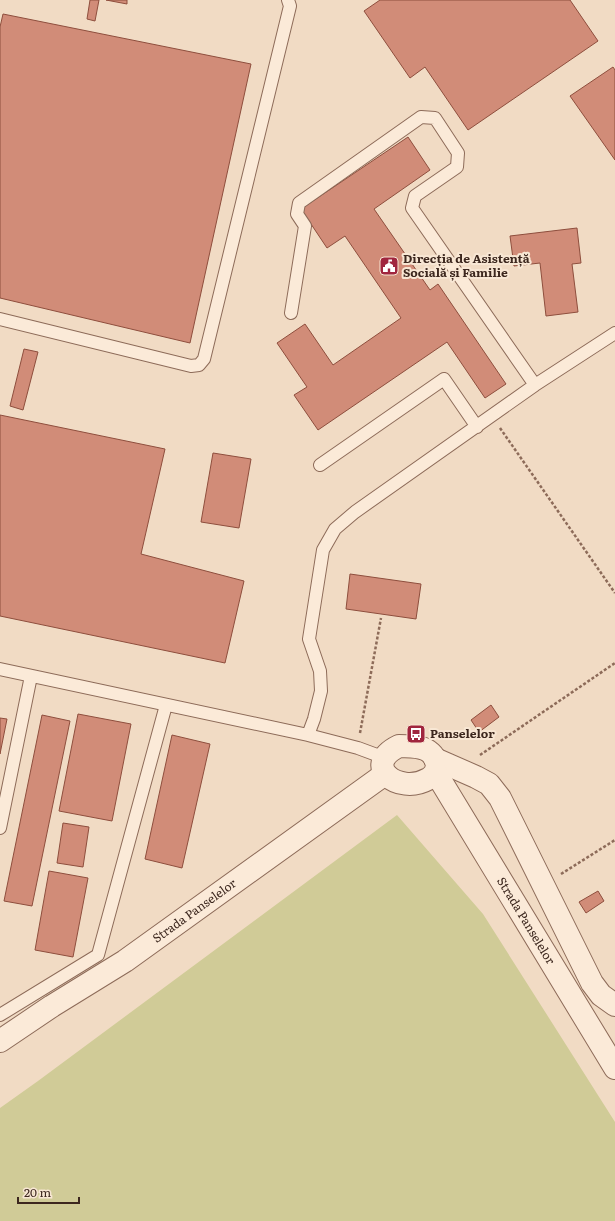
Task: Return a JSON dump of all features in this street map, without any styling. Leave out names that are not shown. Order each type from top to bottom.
[{"type":"street","name":"Strada Panselelor","points":[[0,1041],[52,1006],[131,957],[385,766],[391,750],[399,746],[406,746],[422,748],[430,752],[436,766],[615,1068]]},
{"type":"street","points":[[385,766],[395,781],[409,785],[424,781],[436,766]]},
{"type":"street","name":"Strada Panselelor","points":[[436,766],[460,769],[489,784],[500,798],[592,983],[601,995],[615,1005]]},
{"type":"lane","points":[[0,319],[191,366],[199,366],[204,359],[287,22],[290,6],[288,0]]},
{"type":"lane","points":[[291,312],[305,226],[297,214],[299,203],[421,117],[435,118],[458,154],[457,167],[415,196],[412,208],[535,385]]},
{"type":"lane","points":[[308,735],[314,719],[321,691],[320,671],[309,639],[323,550],[335,529],[355,512],[535,385],[615,333]]},
{"type":"lane","points":[[320,465],[444,379],[477,427]]},
{"type":"lane","points":[[0,669],[308,735],[358,748],[385,766]]},
{"type":"lane","points":[[0,828],[31,676]]},
{"type":"lane","points":[[0,1015],[98,955],[166,705]]},
{"type":"path","points":[[492,416],[615,593]]},
{"type":"path","points":[[358,748],[381,618]]},
{"type":"path","points":[[460,769],[615,663]]},
{"type":"path","points":[[543,885],[615,840]]},
{"type":"shaded area","points":[[397,815],[483,914],[615,1122],[615,1221],[0,1221],[0,1108]]},
{"type":"building","points":[[90,0],[99,0],[95,21],[87,19]]},
{"type":"building","points":[[106,0],[127,0],[127,4]]},
{"type":"building","points":[[380,0],[570,0],[598,41],[468,130],[425,67],[410,78],[364,11]]},
{"type":"building","points":[[3,14],[251,64],[190,343],[0,298],[0,27]]},
{"type":"building","points":[[613,67],[615,70],[615,160],[570,96]]},
{"type":"building","name":"Direcția de Asistență Socială și Familie","points":[[408,137],[430,170],[374,209],[430,290],[438,284],[506,384],[485,398],[447,342],[318,430],[294,395],[307,387],[277,343],[305,324],[333,365],[401,318],[345,236],[327,248],[301,209]]},
{"type":"building","points":[[577,228],[581,263],[572,264],[578,312],[546,316],[540,263],[514,266],[510,236]]},
{"type":"building","points":[[24,349],[38,352],[23,410],[10,406]]},
{"type":"building","points":[[0,415],[165,449],[141,554],[244,581],[225,663],[0,616]]},
{"type":"building","points":[[213,453],[251,459],[239,528],[201,522]]},
{"type":"building","points":[[350,574],[421,584],[416,619],[346,609]]},
{"type":"building","points":[[491,705],[499,717],[479,732],[471,720]]},
{"type":"building","points":[[78,714],[131,724],[112,821],[59,811]]},
{"type":"building","points":[[42,715],[70,721],[32,906],[4,901]]},
{"type":"building","points":[[0,718],[7,719],[0,754]]},
{"type":"building","points":[[172,735],[210,744],[182,868],[145,859]]},
{"type":"building","points":[[63,823],[89,827],[83,867],[57,863]]},
{"type":"building","points":[[49,871],[88,878],[73,957],[35,950]]},
{"type":"building","points":[[598,891],[604,901],[586,913],[579,902]]},
{"type":"place","name":"Direcția de Asistență Socială și Familie","points":[[389,266]]},
{"type":"place","name":"Panselelor","points":[[416,734]]}]
